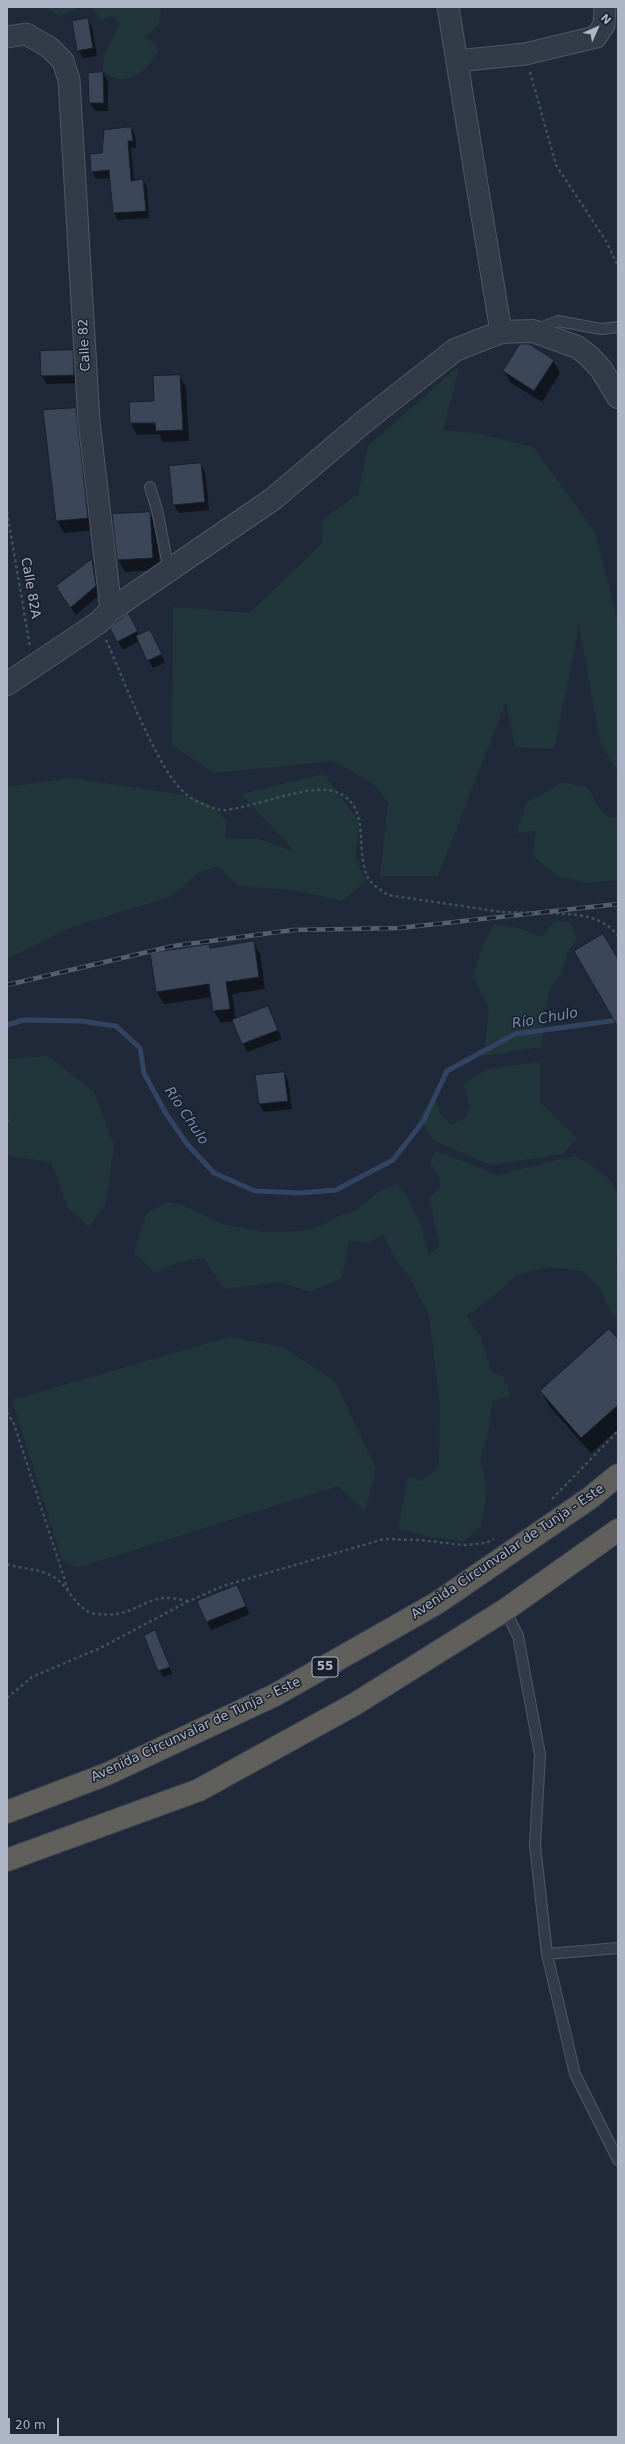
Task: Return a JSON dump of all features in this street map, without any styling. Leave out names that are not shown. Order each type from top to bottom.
[{"type":"highway","name":"Avenida Circunvalar de Tunja - Este","points":[[7,1812],[107,1774],[275,1695],[437,1603],[590,1498],[618,1475]]},
{"type":"highway","points":[[7,1860],[199,1790],[355,1704],[505,1610],[618,1530]]},
{"type":"street","points":[[448,7],[501,332]]},
{"type":"street","points":[[457,61],[526,54],[596,37],[604,25],[605,7]]},
{"type":"street","name":"Calle 82","points":[[7,37],[26,34],[49,47],[63,61],[69,80],[89,421],[105,617]]},
{"type":"street","points":[[7,684],[273,499],[366,420],[455,350],[501,332],[533,331],[576,348],[589,356],[616,390]]},
{"type":"lane","points":[[533,331],[558,322],[601,329],[618,327]]},
{"type":"lane","points":[[150,487],[157,510],[169,570]]},
{"type":"lane","points":[[505,1610],[518,1636],[540,1755],[535,1845],[547,1954],[575,2074],[618,2160]]},
{"type":"lane","points":[[547,1954],[618,1948]]},
{"type":"path","points":[[526,54],[536,101],[556,165],[606,241],[618,266]]},
{"type":"path","name":"Calle 82A","points":[[7,512],[33,667]]},
{"type":"path","points":[[105,617],[162,764],[186,795],[203,804],[222,810],[310,790],[328,790],[344,796],[354,807],[359,817],[363,866],[368,879],[377,888],[388,895],[502,912],[583,915],[612,928],[618,936]]},
{"type":"path","points":[[7,1122],[10,1118]]},
{"type":"path","points":[[7,1412],[14,1424],[70,1594]]},
{"type":"path","points":[[550,1500],[618,1431]]},
{"type":"path","points":[[7,1698],[32,1676],[100,1648],[222,1586],[384,1540],[420,1540],[463,1545],[486,1543],[499,1536]]},
{"type":"path","points":[[7,1564],[22,1569],[43,1571],[59,1581],[76,1602],[95,1614],[123,1615],[160,1598],[190,1601]]},
{"type":"green space","points":[[45,7],[80,7],[60,16]]},
{"type":"green space","points":[[92,7],[161,7],[159,25],[145,37],[159,48],[148,65],[138,74],[125,79],[118,79],[103,72],[104,55],[120,24],[113,16],[100,20]]},
{"type":"green space","points":[[460,365],[443,430],[481,434],[533,447],[595,532],[618,622],[618,772],[601,745],[579,626],[554,749],[515,747],[506,702],[438,876],[380,876],[388,803],[373,783],[332,761],[214,773],[172,745],[173,607],[250,613],[322,543],[321,521],[358,494],[368,446]]},
{"type":"green space","points":[[324,774],[360,823],[355,856],[366,881],[342,901],[298,891],[237,885],[218,866],[200,872],[170,897],[72,927],[7,959],[7,787],[71,778],[185,795],[207,803],[227,820],[225,838],[260,839],[295,852],[241,794]]},
{"type":"green space","points":[[563,782],[588,788],[599,808],[611,819],[618,815],[618,880],[589,883],[557,876],[533,856],[536,831],[516,833],[527,802]]},
{"type":"green space","points":[[554,921],[570,922],[577,939],[567,953],[561,975],[551,987],[543,1017],[542,1047],[484,1056],[489,1008],[473,976],[483,945],[494,924],[519,928],[542,937]]},
{"type":"green space","points":[[48,1056],[94,1092],[114,1145],[106,1202],[89,1227],[68,1208],[51,1162],[7,1156],[7,1059]]},
{"type":"green space","points":[[540,1062],[540,1102],[577,1138],[563,1154],[491,1165],[434,1141],[419,1118],[429,1103],[435,1098],[441,1115],[451,1124],[466,1118],[470,1106],[463,1084],[488,1069]]},
{"type":"green space","points":[[436,1151],[498,1175],[574,1156],[588,1162],[610,1180],[618,1194],[618,1253],[616,1255],[618,1316],[612,1315],[599,1287],[583,1271],[549,1267],[516,1275],[497,1294],[467,1316],[481,1338],[491,1372],[503,1376],[511,1396],[492,1401],[487,1439],[480,1458],[487,1486],[485,1507],[480,1527],[464,1541],[431,1537],[398,1529],[408,1476],[421,1481],[439,1468],[440,1402],[429,1316],[412,1281],[394,1257],[383,1234],[368,1243],[349,1241],[342,1278],[310,1292],[280,1282],[224,1289],[204,1258],[179,1262],[155,1273],[134,1252],[146,1214],[167,1202],[183,1205],[222,1224],[265,1232],[301,1231],[321,1226],[341,1215],[357,1210],[381,1190],[396,1184],[406,1195],[421,1225],[428,1254],[440,1247],[429,1198],[440,1188],[439,1177],[430,1163]]},
{"type":"green space","points":[[229,1337],[283,1347],[335,1381],[376,1469],[365,1512],[338,1486],[77,1568],[62,1560],[12,1400]]},
{"type":"building","points":[[88,18],[93,48],[77,51],[72,21]]},
{"type":"building","points":[[103,72],[104,103],[89,103],[88,73]]},
{"type":"building","points":[[131,127],[133,141],[128,141],[131,181],[143,179],[146,211],[113,213],[109,170],[91,172],[90,154],[102,153],[104,130]]},
{"type":"building","points":[[520,344],[529,344],[554,360],[534,391],[503,371]]},
{"type":"building","points":[[73,350],[74,375],[41,376],[40,351]]},
{"type":"building","points":[[180,375],[183,430],[156,431],[155,423],[130,423],[129,402],[154,401],[153,376]]},
{"type":"building","points":[[76,408],[88,518],[56,521],[43,410]]},
{"type":"building","points":[[201,463],[205,502],[173,505],[169,466]]},
{"type":"building","points":[[150,512],[153,558],[117,560],[112,514]]},
{"type":"building","points":[[92,559],[96,586],[70,608],[56,586]]},
{"type":"building","points":[[128,613],[138,631],[117,642],[110,628]]},
{"type":"building","points":[[150,630],[162,654],[147,661],[136,636]]},
{"type":"building","points":[[603,934],[618,959],[618,1027],[574,951]]},
{"type":"building","points":[[254,941],[259,977],[226,982],[230,1009],[213,1011],[209,984],[156,992],[150,953],[209,944],[210,948]]},
{"type":"building","points":[[268,1006],[278,1030],[242,1044],[232,1020]]},
{"type":"building","points":[[284,1072],[288,1101],[259,1104],[255,1075]]},
{"type":"building","points":[[609,1329],[618,1339],[618,1405],[581,1438],[540,1391]]},
{"type":"building","points":[[237,1585],[246,1606],[206,1622],[197,1601]]},
{"type":"building","points":[[155,1630],[170,1667],[158,1671],[144,1636]]},
{"type":"waterway","name":"Río Chulo","points":[[7,1025],[24,1020],[80,1021],[116,1026],[140,1048],[144,1073],[165,1112],[187,1144],[214,1173],[255,1191],[300,1193],[336,1190],[393,1160],[424,1120],[447,1071],[515,1034],[618,1020]]},
{"type":"railway","points":[[7,985],[173,946],[293,930],[400,928],[618,904]]}]
